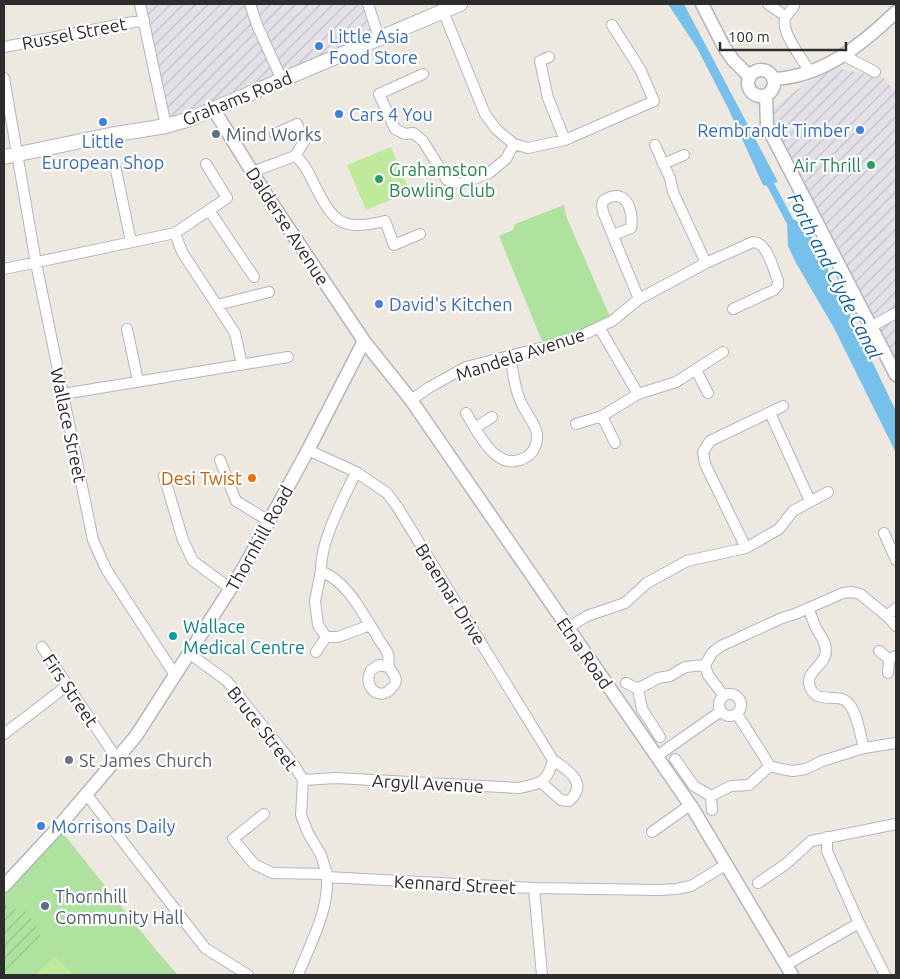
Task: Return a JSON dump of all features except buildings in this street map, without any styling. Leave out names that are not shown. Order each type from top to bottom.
[{"type":"main road","name":"Grahams Road","points":[[4,157],[110,135],[166,126],[214,110],[460,4]]},
{"type":"street","points":[[140,4],[166,126]]},
{"type":"street","points":[[250,4],[257,25],[282,80]]},
{"type":"street","points":[[368,4],[380,38]]},
{"type":"street","points":[[702,4],[724,47],[733,60],[750,76]]},
{"type":"street","points":[[768,4],[781,13]]},
{"type":"street","points":[[794,6],[785,19],[785,28],[790,40],[810,72]]},
{"type":"street","points":[[443,11],[485,114],[497,130],[514,144],[528,148],[566,140],[658,100],[612,25]]},
{"type":"street","points":[[773,79],[789,78],[810,72],[845,56],[874,34],[896,12]]},
{"type":"street","name":"Russel Street","points":[[4,47],[144,20]]},
{"type":"street","points":[[845,56],[875,72]]},
{"type":"street","points":[[548,57],[540,61],[548,98],[566,140]]},
{"type":"street","points":[[761,70],[769,74],[773,79],[773,88],[766,95],[758,96],[752,93],[748,85],[750,76],[756,71],[761,70]]},
{"type":"street","points":[[423,74],[379,94],[395,129],[405,134],[413,133],[423,141],[447,180],[460,184],[489,173],[506,159],[514,144]]},
{"type":"street","name":"Wallace Street","points":[[4,78],[36,263],[93,540],[106,569],[175,675]]},
{"type":"street","points":[[766,95],[767,126],[896,375]]},
{"type":"street","name":"Dalderse Avenue","points":[[214,110],[252,172],[364,341]]},
{"type":"street","points":[[252,172],[295,156],[304,142],[296,124],[274,134]]},
{"type":"street","points":[[655,145],[670,178],[673,192],[706,263]]},
{"type":"street","points":[[663,164],[684,155]]},
{"type":"street","points":[[295,156],[303,163],[326,206],[342,222],[353,226],[364,226],[385,221],[394,245],[420,234]]},
{"type":"street","points":[[4,269],[174,233],[227,198],[206,164]]},
{"type":"street","points":[[116,170],[132,242]]},
{"type":"street","points":[[209,210],[254,277]]},
{"type":"street","points":[[174,233],[182,252],[235,333],[242,365]]},
{"type":"street","points":[[613,235],[639,299]]},
{"type":"street","name":"Mandela Avenue","points":[[411,400],[466,367],[545,348],[572,340],[599,328],[612,321],[639,299],[706,263],[753,242],[759,242],[764,246],[778,280],[778,285],[774,290],[733,309]]},
{"type":"street","points":[[217,305],[269,292]]},
{"type":"street","points":[[872,326],[896,313]]},
{"type":"street","points":[[599,328],[638,394]]},
{"type":"street","points":[[127,329],[138,381]]},
{"type":"street","name":"Etna Road","points":[[364,341],[411,400],[657,756],[727,864],[789,970]]},
{"type":"street","name":"Thornhill Road","points":[[4,886],[87,795],[136,736],[231,589],[308,450],[364,341]]},
{"type":"street","points":[[576,424],[602,416],[638,394],[676,382],[723,352]]},
{"type":"street","points":[[466,413],[490,451],[498,457],[507,460],[522,459],[534,450],[537,443],[537,434],[534,424],[526,414],[519,398],[510,355]]},
{"type":"street","points":[[62,394],[288,358]]},
{"type":"street","points":[[696,370],[708,393]]},
{"type":"street","points":[[746,548],[705,464],[703,452],[710,441],[783,406]]},
{"type":"street","points":[[770,413],[810,501]]},
{"type":"street","points":[[602,416],[615,443]]},
{"type":"street","points":[[475,428],[492,417]]},
{"type":"street","name":"Braemar Drive","points":[[308,450],[356,472],[387,492],[552,760]]},
{"type":"street","points":[[220,460],[236,501],[269,521]]},
{"type":"street","points":[[326,637],[318,626],[315,601],[320,571],[320,558],[356,472]]},
{"type":"street","points":[[164,476],[183,540],[193,561],[231,589]]},
{"type":"street","points":[[568,628],[588,616],[625,603],[647,583],[687,561],[746,548],[779,529],[793,511],[828,492]]},
{"type":"street","points":[[884,533],[896,560]]},
{"type":"street","points":[[320,571],[337,580],[346,590],[389,655],[389,667]]},
{"type":"street","points":[[724,696],[708,675],[705,665],[712,653],[721,646],[843,592],[860,594],[896,626]]},
{"type":"street","points":[[808,608],[826,648],[825,658],[812,672],[809,686],[814,695],[821,698],[841,700],[849,704],[853,711],[864,748]]},
{"type":"street","points":[[887,616],[896,608]]},
{"type":"street","points":[[326,637],[338,637],[370,625]]},
{"type":"street","points":[[316,652],[326,637]]},
{"type":"street","name":"Firs Street","points":[[42,647],[117,759]]},
{"type":"street","points":[[879,652],[892,658],[888,673]]},
{"type":"street","name":"Bruce Street","points":[[190,654],[227,681],[294,765],[303,780],[301,815],[308,834],[321,856],[327,876]]},
{"type":"street","points":[[638,689],[658,678],[670,676],[685,667],[705,665]]},
{"type":"street","points":[[626,683],[638,689]]},
{"type":"street","points":[[4,734],[68,686]]},
{"type":"street","points":[[638,689],[642,709],[660,737]]},
{"type":"street","points":[[731,694],[739,698],[741,708],[737,714],[728,716],[721,711],[719,703],[724,696],[731,694]]},
{"type":"street","points":[[657,756],[721,711]]},
{"type":"street","points":[[737,714],[770,766],[793,771],[806,769],[822,761],[864,748],[896,743]]},
{"type":"street","points":[[675,759],[694,786],[711,796]]},
{"type":"street","points":[[552,760],[570,772],[578,785],[576,794],[568,801],[560,800],[542,783],[549,774],[552,760]]},
{"type":"street","points":[[711,796],[731,786],[749,785],[770,766]]},
{"type":"street","name":"Argyll Avenue","points":[[303,780],[336,778],[519,788],[542,783]]},
{"type":"street","points":[[87,795],[205,948],[248,975]]},
{"type":"street","points":[[711,796],[712,810]]},
{"type":"street","points":[[652,832],[690,805]]},
{"type":"street","name":"Kennard Street","points":[[264,814],[233,839],[254,864],[272,873],[534,888],[676,889],[692,886],[727,864]]},
{"type":"street","points":[[758,883],[786,864],[811,841],[896,824]]},
{"type":"street","points":[[827,837],[827,851],[859,923],[885,975]]},
{"type":"street","points":[[298,975],[323,911],[328,891],[327,876]]},
{"type":"street","points":[[534,888],[542,975]]},
{"type":"street","points":[[789,970],[859,923]]},
{"type":"shaded area","points":[[140,4],[372,4],[384,36],[166,126]]},
{"type":"shaded area","points":[[836,68],[882,77],[896,91],[896,377],[767,112],[805,84]]},
{"type":"green space","name":"Grahamston Bowling Club","points":[[391,147],[410,192],[366,210],[347,165]]},
{"type":"green space","points":[[564,205],[566,216],[612,321],[545,348],[499,236],[513,230],[515,224]]},
{"type":"green space","points":[[58,827],[178,975],[4,975],[4,886]]},
{"type":"green space","points":[[4,903],[11,908],[27,912],[42,938],[4,975]]},
{"type":"green space","points":[[55,956],[73,974],[35,975]]},
{"type":"water","points":[[668,4],[684,4],[778,182],[774,183],[793,219],[807,230],[816,244],[896,411],[896,453],[834,328],[796,263],[788,246],[787,224],[767,186],[763,185],[728,108],[697,48]]},
{"type":"place","name":"Little Asia Food Store","points":[[319,46]]},
{"type":"place","name":"Cars 4 You","points":[[339,114]]},
{"type":"place","name":"Little European Shop","points":[[103,122]]},
{"type":"place","name":"Rembrandt Timber","points":[[860,130]]},
{"type":"place","name":"Mind Works","points":[[216,134]]},
{"type":"place","name":"Air Thrill","points":[[871,165]]},
{"type":"place","name":"Grahamston Bowling Club","points":[[379,179]]},
{"type":"place","name":"David's Kitchen","points":[[379,304]]},
{"type":"place","name":"Desi Twist","points":[[252,478]]},
{"type":"place","name":"Wallace Medical Centre","points":[[173,636]]},
{"type":"place","name":"St James Church","points":[[69,760]]},
{"type":"place","name":"Morrisons Daily","points":[[41,826]]},
{"type":"place","name":"Thornhill Community Hall","points":[[45,906]]},
{"type":"water label","name":"Forth and Clyde Canal","points":[[835,276]]}]
